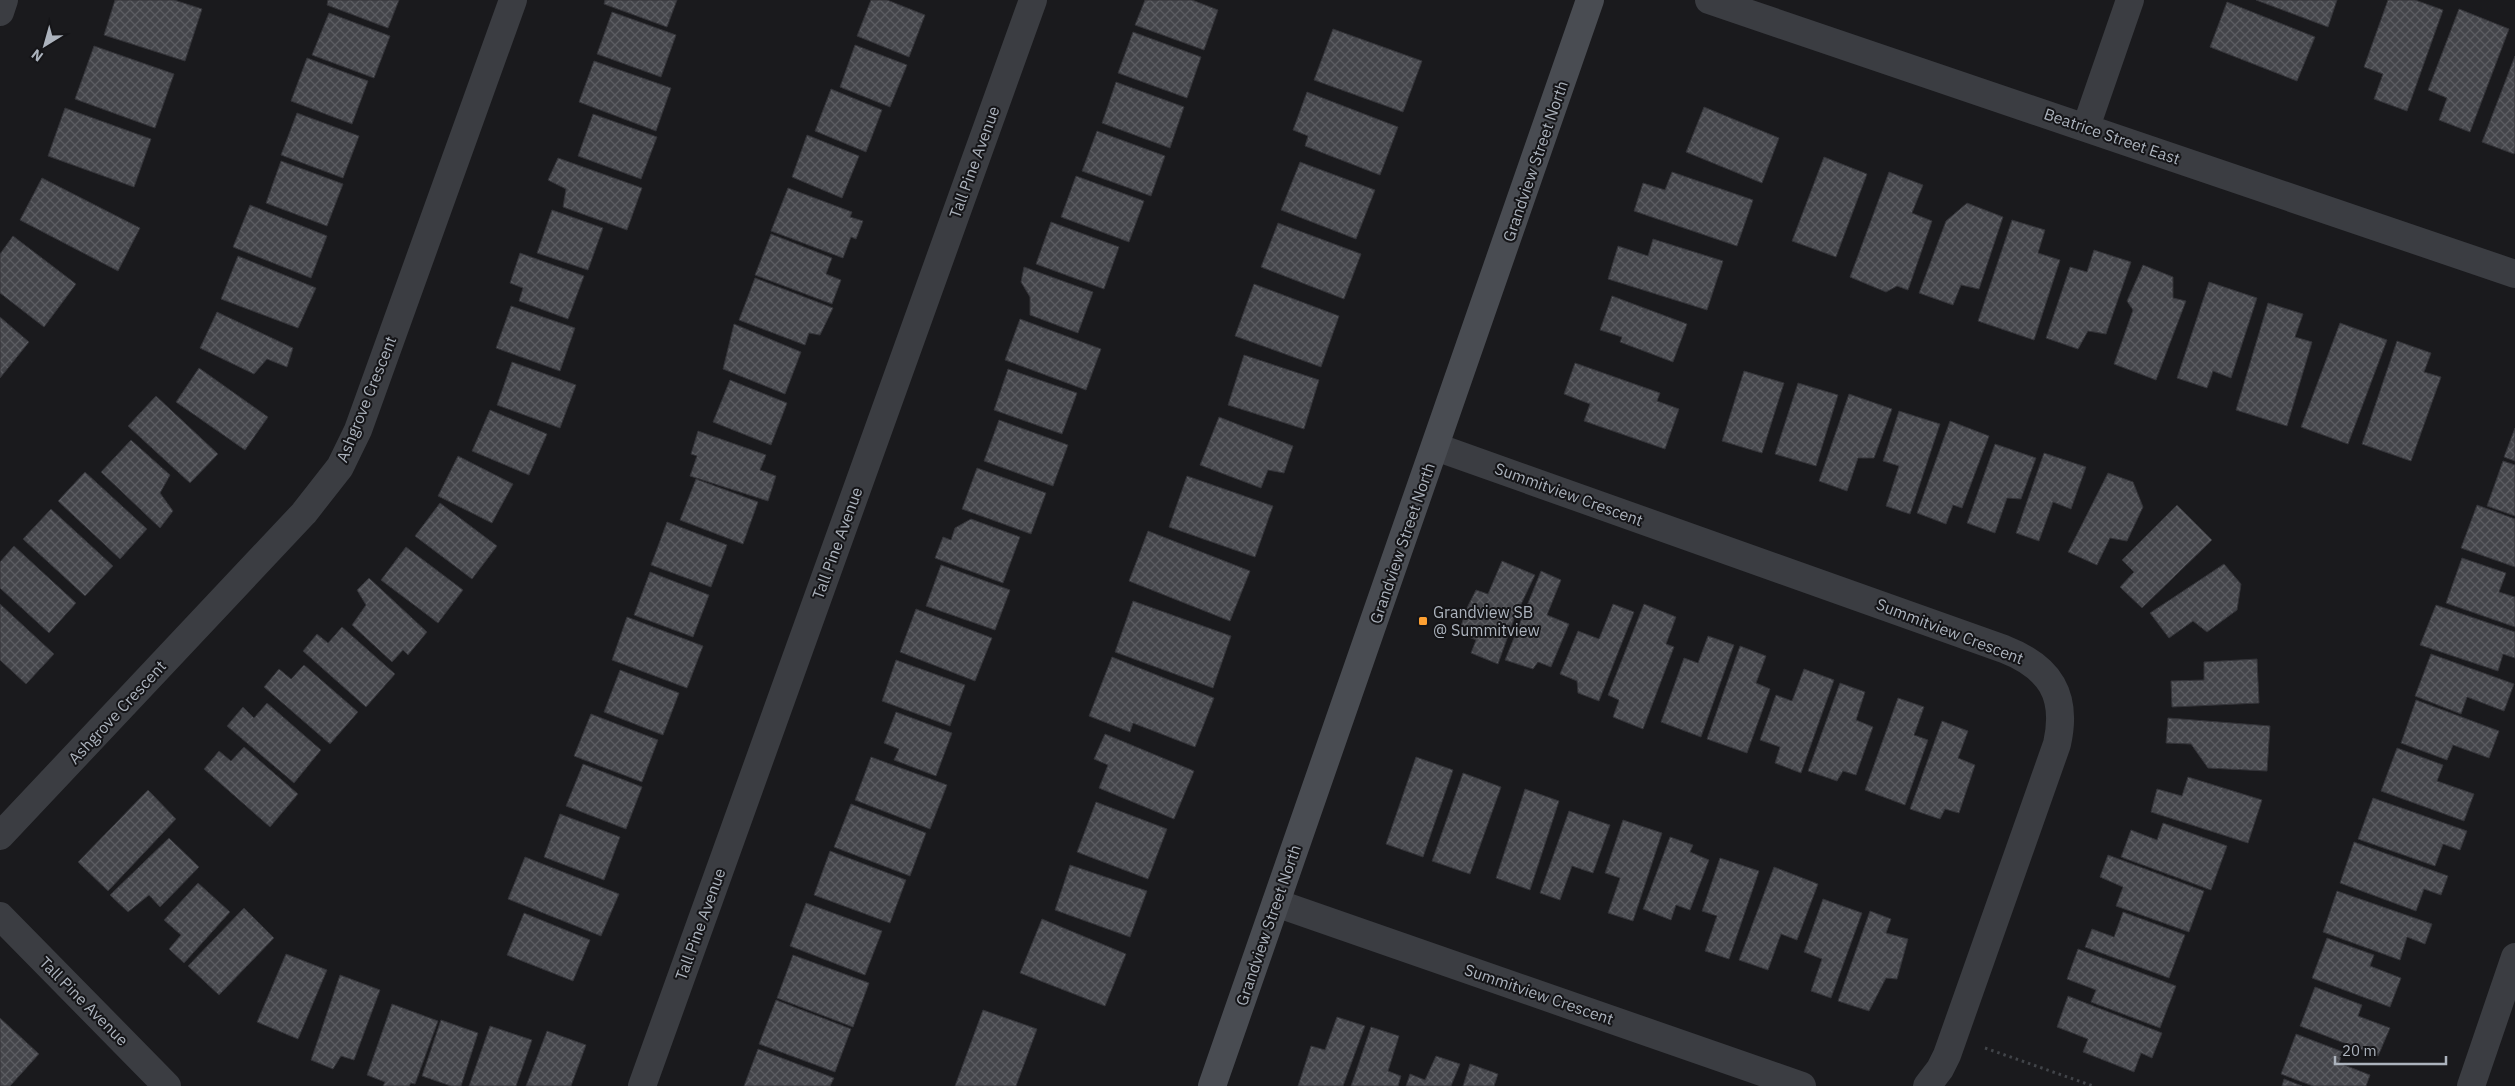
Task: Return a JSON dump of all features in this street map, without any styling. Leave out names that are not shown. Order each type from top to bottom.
[{"type":"street","points":[[0,12],[4,0]]},
{"type":"street","name":"Ashgrove Crescent","points":[[0,836],[304,513],[340,467],[358,430],[513,0]]},
{"type":"street","name":"Tall Pine Avenue","points":[[642,1086],[1033,0]]},
{"type":"street","name":"Grandview Street North","points":[[1212,1086],[1590,0]]},
{"type":"street","name":"Beatrice Street East","points":[[1709,0],[2515,274]]},
{"type":"street","points":[[2086,127],[2130,0]]},
{"type":"street","name":"Summitview Crescent","points":[[1436,447],[2004,649],[2030,661],[2043,672],[2053,685],[2061,708],[2062,726],[2058,744],[1953,1037],[1940,1069],[1927,1086]]},
{"type":"street","name":"Summitview Crescent","points":[[1276,903],[1802,1086]]},
{"type":"street","name":"Tall Pine Avenue","points":[[0,916],[168,1086]]},
{"type":"street","points":[[2471,1086],[2515,958]]},
{"type":"path","points":[[1953,1037],[2093,1086]]},
{"type":"building","points":[[115,0],[174,0],[202,9],[185,61],[104,35]]},
{"type":"building","points":[[328,0],[399,0],[388,28],[327,5]]},
{"type":"building","points":[[605,0],[677,0],[667,27],[604,4]]},
{"type":"building","points":[[871,0],[887,0],[925,15],[909,57],[857,36]]},
{"type":"building","points":[[1145,0],[1192,0],[1218,10],[1204,50],[1135,25]]},
{"type":"building","points":[[2256,0],[2337,0],[2328,27]]},
{"type":"building","points":[[2388,0],[2415,0],[2443,10],[2407,111],[2374,99],[2383,74],[2364,67]]},
{"type":"building","points":[[2227,2],[2315,37],[2297,81],[2210,47]]},
{"type":"building","points":[[2459,9],[2509,29],[2470,132],[2439,120],[2447,98],[2428,90]]},
{"type":"building","points":[[612,12],[676,35],[661,77],[597,54]]},
{"type":"building","points":[[329,13],[390,36],[374,78],[312,55]]},
{"type":"building","points":[[1333,29],[1422,61],[1403,112],[1314,80]]},
{"type":"building","points":[[1133,32],[1201,57],[1187,98],[1118,73]]},
{"type":"building","points":[[855,45],[907,65],[890,107],[840,87]]},
{"type":"building","points":[[94,46],[174,74],[155,128],[75,99]]},
{"type":"building","points":[[2515,56],[2515,151],[2514,154],[2482,142]]},
{"type":"building","points":[[307,58],[368,81],[352,124],[291,101]]},
{"type":"building","points":[[594,61],[671,88],[656,131],[579,102]]},
{"type":"building","points":[[1116,82],[1184,107],[1170,148],[1102,123]]},
{"type":"building","points":[[831,89],[882,110],[866,152],[815,131]]},
{"type":"building","points":[[1307,92],[1398,127],[1380,175],[1305,146],[1308,136],[1293,130]]},
{"type":"building","points":[[1704,107],[1779,138],[1762,183],[1686,152]]},
{"type":"building","points":[[65,108],[151,139],[134,187],[48,156]]},
{"type":"building","points":[[297,113],[359,136],[343,178],[281,155]]},
{"type":"building","points":[[593,114],[657,137],[641,179],[578,156]]},
{"type":"building","points":[[1097,131],[1165,156],[1151,196],[1082,171]]},
{"type":"building","points":[[807,135],[859,156],[842,198],[792,177]]},
{"type":"building","points":[[1824,157],[1867,174],[1836,257],[1792,241]]},
{"type":"building","points":[[558,158],[642,188],[627,230],[563,207],[566,189],[548,180]]},
{"type":"building","points":[[281,161],[343,184],[327,226],[266,203]]},
{"type":"building","points":[[1300,162],[1375,190],[1356,239],[1281,210]]},
{"type":"building","points":[[1672,172],[1753,200],[1737,246],[1634,211],[1643,183],[1665,190]]},
{"type":"building","points":[[1889,172],[1923,185],[1912,213],[1932,221],[1908,290],[1897,286],[1886,292],[1850,277]]},
{"type":"building","points":[[1076,176],[1144,201],[1129,242],[1061,217]]},
{"type":"building","points":[[42,178],[140,228],[118,271],[20,220]]},
{"type":"building","points":[[788,188],[852,212],[850,217],[863,221],[856,239],[851,237],[843,258],[771,231]]},
{"type":"building","points":[[1967,203],[2003,217],[1979,289],[1961,285],[1953,305],[1919,293],[1946,221]]},
{"type":"building","points":[[250,205],[327,236],[311,278],[233,247]]},
{"type":"building","points":[[552,210],[603,228],[588,270],[537,253]]},
{"type":"building","points":[[2012,220],[2045,230],[2038,253],[2060,260],[2034,340],[1978,321]]},
{"type":"building","points":[[1051,222],[1119,247],[1104,289],[1036,264]]},
{"type":"building","points":[[1278,223],[1361,254],[1344,299],[1261,267]]},
{"type":"building","points":[[771,234],[832,258],[826,274],[841,280],[832,304],[755,275]]},
{"type":"building","points":[[13,236],[76,284],[44,327],[0,293],[0,254]]},
{"type":"building","points":[[1653,239],[1723,261],[1707,310],[1608,279],[1618,246],[1648,256]]},
{"type":"building","points":[[2094,250],[2131,262],[2106,334],[2088,331],[2078,349],[2046,338],[2070,267],[2087,272]]},
{"type":"building","points":[[520,253],[584,276],[568,319],[519,301],[523,288],[510,283]]},
{"type":"building","points":[[238,256],[316,288],[298,328],[221,299]]},
{"type":"building","points":[[2143,265],[2173,277],[2173,298],[2186,301],[2156,380],[2114,364],[2133,310],[2127,301]]},
{"type":"building","points":[[1024,267],[1093,292],[1078,333],[1030,315],[1030,297],[1021,282]]},
{"type":"building","points":[[755,278],[833,308],[820,335],[809,333],[805,345],[739,320]]},
{"type":"building","points":[[2209,282],[2257,298],[2231,378],[2213,371],[2207,388],[2177,378]]},
{"type":"building","points":[[1254,284],[1339,316],[1321,367],[1235,336]]},
{"type":"building","points":[[1612,296],[1687,324],[1673,362],[1620,342],[1622,337],[1600,330]]},
{"type":"building","points":[[2268,303],[2303,314],[2295,337],[2312,342],[2287,426],[2236,410]]},
{"type":"building","points":[[511,306],[575,328],[560,371],[496,348]]},
{"type":"building","points":[[217,312],[293,348],[287,367],[267,359],[254,374],[200,348]]},
{"type":"building","points":[[0,317],[29,342],[0,378]]},
{"type":"building","points":[[1020,319],[1101,349],[1086,390],[1005,360]]},
{"type":"building","points":[[2340,323],[2387,340],[2348,444],[2301,427]]},
{"type":"building","points":[[734,324],[801,352],[785,394],[723,369]]},
{"type":"building","points":[[2397,341],[2431,353],[2424,372],[2441,377],[2411,461],[2362,444]]},
{"type":"building","points":[[1244,355],[1319,380],[1304,429],[1228,405]]},
{"type":"building","points":[[512,362],[576,385],[560,428],[497,405]]},
{"type":"building","points":[[1575,363],[1660,393],[1657,401],[1679,409],[1665,449],[1584,421],[1590,404],[1564,394]]},
{"type":"building","points":[[199,368],[268,417],[245,450],[176,402]]},
{"type":"building","points":[[1008,369],[1077,393],[1062,434],[994,410]]},
{"type":"building","points":[[1744,371],[1784,383],[1762,453],[1722,441]]},
{"type":"building","points":[[730,380],[787,403],[771,445],[713,422]]},
{"type":"building","points":[[1798,383],[1838,395],[1816,466],[1775,454]]},
{"type":"building","points":[[1849,394],[1892,409],[1874,458],[1858,458],[1847,491],[1819,481]]},
{"type":"building","points":[[156,396],[218,454],[190,483],[128,426]]},
{"type":"building","points":[[490,410],[547,434],[529,475],[472,451]]},
{"type":"building","points":[[1899,411],[1940,424],[1910,514],[1886,506],[1899,466],[1883,461]]},
{"type":"building","points":[[1219,417],[1293,446],[1284,473],[1268,470],[1261,488],[1200,465]]},
{"type":"building","points":[[999,420],[1068,445],[1053,486],[984,461]]},
{"type":"building","points":[[1950,421],[1989,436],[1962,508],[1953,505],[1946,524],[1917,513]]},
{"type":"building","points":[[2515,428],[2515,461],[2504,457]]},
{"type":"building","points":[[698,431],[766,455],[760,470],[776,476],[768,501],[690,476],[697,456],[691,454]]},
{"type":"building","points":[[131,440],[170,475],[160,493],[173,511],[160,528],[101,472]]},
{"type":"building","points":[[1995,444],[2036,458],[2021,499],[2007,498],[1995,533],[1967,523]]},
{"type":"building","points":[[2044,453],[2086,467],[2071,509],[2053,502],[2039,541],[2016,533]]},
{"type":"building","points":[[458,456],[513,484],[492,523],[438,496]]},
{"type":"building","points":[[2503,461],[2515,465],[2515,516],[2487,506]]},
{"type":"building","points":[[977,468],[1046,493],[1031,534],[962,509]]},
{"type":"building","points":[[85,472],[147,529],[120,559],[58,501]]},
{"type":"building","points":[[2108,473],[2133,482],[2143,507],[2127,541],[2110,538],[2097,565],[2068,552]]},
{"type":"building","points":[[1187,476],[1273,506],[1255,557],[1169,527]]},
{"type":"building","points":[[696,479],[758,502],[743,544],[680,520]]},
{"type":"building","points":[[440,503],[497,546],[472,579],[415,536]]},
{"type":"building","points":[[2177,505],[2212,540],[2142,608],[2120,587],[2134,572],[2122,560]]},
{"type":"building","points":[[2477,505],[2515,519],[2515,567],[2461,548]]},
{"type":"building","points":[[51,509],[113,566],[85,596],[23,539]]},
{"type":"building","points":[[971,519],[1020,537],[1003,583],[935,558],[943,537],[951,540],[955,528]]},
{"type":"building","points":[[667,522],[727,545],[711,587],[651,565]]},
{"type":"building","points":[[1148,531],[1250,571],[1230,621],[1129,581]]},
{"type":"building","points":[[14,546],[76,603],[49,633],[0,588],[0,562]]},
{"type":"building","points":[[406,547],[463,590],[438,623],[381,580]]},
{"type":"building","points":[[2462,558],[2506,573],[2499,592],[2515,597],[2515,627],[2446,603]]},
{"type":"building","points":[[1502,561],[1535,575],[1514,619],[1498,664],[1471,653],[1476,640],[1459,633],[1466,610],[1476,590],[1488,594]]},
{"type":"building","points":[[2224,564],[2241,584],[2237,610],[2207,632],[2193,621],[2169,638],[2150,613]]},
{"type":"building","points":[[941,565],[1010,590],[995,630],[926,606]]},
{"type":"building","points":[[1541,571],[1561,580],[1547,615],[1569,624],[1551,667],[1538,662],[1533,669],[1505,660]]},
{"type":"building","points":[[650,572],[709,595],[693,637],[634,615]]},
{"type":"building","points":[[369,578],[427,632],[408,655],[403,650],[392,662],[352,625],[366,605],[357,590]]},
{"type":"building","points":[[1133,601],[1231,636],[1213,688],[1115,652]]},
{"type":"building","points":[[0,604],[54,654],[26,684],[0,660]]},
{"type":"building","points":[[1613,604],[1634,612],[1599,701],[1578,693],[1577,681],[1560,674],[1578,631],[1599,639]]},
{"type":"building","points":[[1644,604],[1676,617],[1666,644],[1674,647],[1643,729],[1613,717],[1619,700],[1608,695]]},
{"type":"building","points":[[2436,605],[2515,632],[2515,658],[2503,654],[2498,671],[2420,645]]},
{"type":"building","points":[[916,609],[992,638],[975,681],[900,652]]},
{"type":"building","points":[[627,617],[703,646],[687,688],[612,660]]},
{"type":"building","points":[[342,627],[395,674],[366,707],[303,651],[317,634],[328,643]]},
{"type":"building","points":[[1708,636],[1734,645],[1701,737],[1661,722],[1684,658],[1698,663]]},
{"type":"building","points":[[1740,646],[1766,656],[1756,683],[1770,689],[1747,753],[1707,739]]},
{"type":"building","points":[[2431,654],[2514,684],[2504,711],[2467,697],[2461,714],[2415,696]]},
{"type":"building","points":[[1112,657],[1214,698],[1195,747],[1133,723],[1130,732],[1089,716]]},
{"type":"building","points":[[2257,659],[2259,703],[2172,707],[2171,681],[2204,680],[2204,662]]},
{"type":"building","points":[[896,660],[965,685],[950,726],[882,701]]},
{"type":"building","points":[[304,665],[358,712],[330,744],[264,687],[279,669],[291,679]]},
{"type":"building","points":[[1804,669],[1834,680],[1801,773],[1775,763],[1780,747],[1760,740],[1776,695],[1792,701]]},
{"type":"building","points":[[620,670],[679,693],[663,735],[604,712]]},
{"type":"building","points":[[1840,683],[1865,692],[1856,720],[1873,727],[1856,775],[1843,771],[1837,781],[1808,771]]},
{"type":"building","points":[[1898,698],[1924,707],[1914,735],[1928,740],[1905,805],[1865,790]]},
{"type":"building","points":[[2416,700],[2499,731],[2489,758],[2453,745],[2447,760],[2401,743]]},
{"type":"building","points":[[267,703],[321,750],[294,783],[227,726],[243,707],[254,718]]},
{"type":"building","points":[[896,712],[952,733],[936,776],[894,760],[899,749],[884,743]]},
{"type":"building","points":[[591,714],[658,740],[642,782],[574,756]]},
{"type":"building","points":[[2168,718],[2270,726],[2267,771],[2208,768],[2191,744],[2166,743]]},
{"type":"building","points":[[1942,721],[1968,731],[1958,758],[1975,765],[1959,813],[1945,809],[1940,819],[1910,809]]},
{"type":"building","points":[[1105,734],[1194,771],[1174,819],[1099,788],[1108,765],[1094,759]]},
{"type":"building","points":[[244,747],[298,794],[270,827],[204,769],[219,751],[231,761]]},
{"type":"building","points":[[2397,748],[2443,765],[2437,781],[2474,794],[2464,821],[2381,791]]},
{"type":"building","points":[[871,757],[947,785],[930,829],[855,800]]},
{"type":"building","points":[[1416,757],[1453,770],[1423,857],[1386,844]]},
{"type":"building","points":[[583,764],[642,787],[626,829],[566,806]]},
{"type":"building","points":[[1463,773],[1501,787],[1470,874],[1432,861]]},
{"type":"building","points":[[2188,777],[2262,800],[2248,843],[2151,812],[2157,789],[2182,796]]},
{"type":"building","points":[[1525,789],[1559,801],[1530,890],[1496,878]]},
{"type":"building","points":[[148,790],[176,819],[108,891],[78,862]]},
{"type":"building","points":[[2373,798],[2467,831],[2460,850],[2443,844],[2435,866],[2358,839]]},
{"type":"building","points":[[1096,802],[1167,829],[1148,879],[1077,852]]},
{"type":"building","points":[[851,804],[926,833],[910,876],[834,847]]},
{"type":"building","points":[[1569,811],[1610,825],[1593,873],[1572,866],[1560,900],[1540,893]]},
{"type":"building","points":[[560,814],[620,837],[604,880],[544,857]]},
{"type":"building","points":[[1623,820],[1662,833],[1633,921],[1608,913],[1620,878],[1605,873]]},
{"type":"building","points":[[2163,823],[2227,846],[2211,890],[2121,857],[2131,830],[2157,840]]},
{"type":"building","points":[[1670,837],[1693,845],[1690,852],[1709,860],[1690,910],[1676,905],[1671,920],[1643,909]]},
{"type":"building","points":[[169,838],[199,867],[160,907],[149,895],[128,912],[110,895]]},
{"type":"building","points":[[2354,842],[2448,876],[2441,895],[2424,889],[2416,911],[2340,883]]},
{"type":"building","points":[[830,851],[906,880],[890,923],[814,895]]},
{"type":"building","points":[[2108,855],[2204,891],[2189,932],[2116,906],[2123,887],[2100,877]]},
{"type":"building","points":[[525,857],[619,894],[601,936],[508,899]]},
{"type":"building","points":[[1720,858],[1759,871],[1729,959],[1705,951],[1717,916],[1702,911]]},
{"type":"building","points":[[1070,865],[1147,891],[1130,937],[1055,910]]},
{"type":"building","points":[[1774,867],[1818,884],[1797,940],[1781,934],[1768,970],[1739,960]]},
{"type":"building","points":[[198,883],[230,912],[184,963],[169,949],[181,935],[164,920]]},
{"type":"building","points":[[2337,891],[2432,924],[2425,944],[2407,937],[2400,960],[2323,932]]},
{"type":"building","points":[[1823,899],[1862,913],[1831,998],[1811,991],[1822,959],[1804,952]]},
{"type":"building","points":[[806,903],[882,931],[865,975],[790,946]]},
{"type":"building","points":[[244,908],[274,938],[219,995],[188,966]]},
{"type":"building","points":[[1870,911],[1891,919],[1886,933],[1908,939],[1897,979],[1886,978],[1869,1011],[1838,1001]]},
{"type":"building","points":[[2123,912],[2185,935],[2169,978],[2085,947],[2092,929],[2114,937]]},
{"type":"building","points":[[524,913],[590,940],[573,981],[507,955]]},
{"type":"building","points":[[1042,919],[1126,954],[1105,1006],[1020,973]]},
{"type":"building","points":[[2327,938],[2374,955],[2370,966],[2401,978],[2390,1007],[2312,978]]},
{"type":"building","points":[[2078,949],[2176,986],[2160,1028],[2091,1002],[2096,990],[2067,979]]},
{"type":"building","points":[[286,954],[327,970],[298,1039],[257,1022]]},
{"type":"building","points":[[793,955],[869,983],[853,1027],[777,998]]},
{"type":"building","points":[[340,975],[380,990],[354,1060],[341,1056],[333,1069],[311,1060]]},
{"type":"building","points":[[2315,987],[2362,1005],[2358,1016],[2390,1028],[2378,1056],[2300,1026]]},
{"type":"building","points":[[2068,996],[2162,1033],[2152,1058],[2141,1053],[2134,1072],[2083,1052],[2088,1039],[2057,1027]]},
{"type":"building","points":[[776,1000],[851,1029],[835,1072],[759,1044]]},
{"type":"building","points":[[392,1004],[438,1021],[415,1084],[411,1083],[409,1086],[383,1086],[385,1082],[367,1075]]},
{"type":"building","points":[[983,1010],[1037,1029],[1016,1086],[955,1086]]},
{"type":"building","points":[[1337,1017],[1365,1026],[1343,1086],[1298,1086],[1311,1046],[1325,1050]]},
{"type":"building","points":[[0,1018],[39,1054],[10,1086],[0,1086]]},
{"type":"building","points":[[441,1020],[478,1033],[461,1086],[451,1086],[422,1076]]},
{"type":"building","points":[[490,1026],[532,1040],[516,1086],[469,1086]]},
{"type":"building","points":[[1371,1027],[1399,1036],[1388,1071],[1401,1076],[1398,1086],[1351,1086]]},
{"type":"building","points":[[547,1031],[586,1045],[571,1086],[526,1086]]},
{"type":"building","points":[[2296,1034],[2343,1052],[2339,1063],[2370,1075],[2366,1086],[2313,1086],[2281,1074]]},
{"type":"building","points":[[758,1049],[834,1078],[830,1086],[744,1086]]},
{"type":"building","points":[[1436,1056],[1460,1064],[1451,1086],[1406,1086],[1410,1074],[1425,1080]]},
{"type":"building","points":[[1470,1064],[1498,1074],[1494,1086],[1463,1086]]},
{"type":"building","points":[[2284,1079],[2302,1086],[2282,1086]]},
{"type":"place","name":"Grandview SB @ Summitview","points":[[1423,621]]}]
